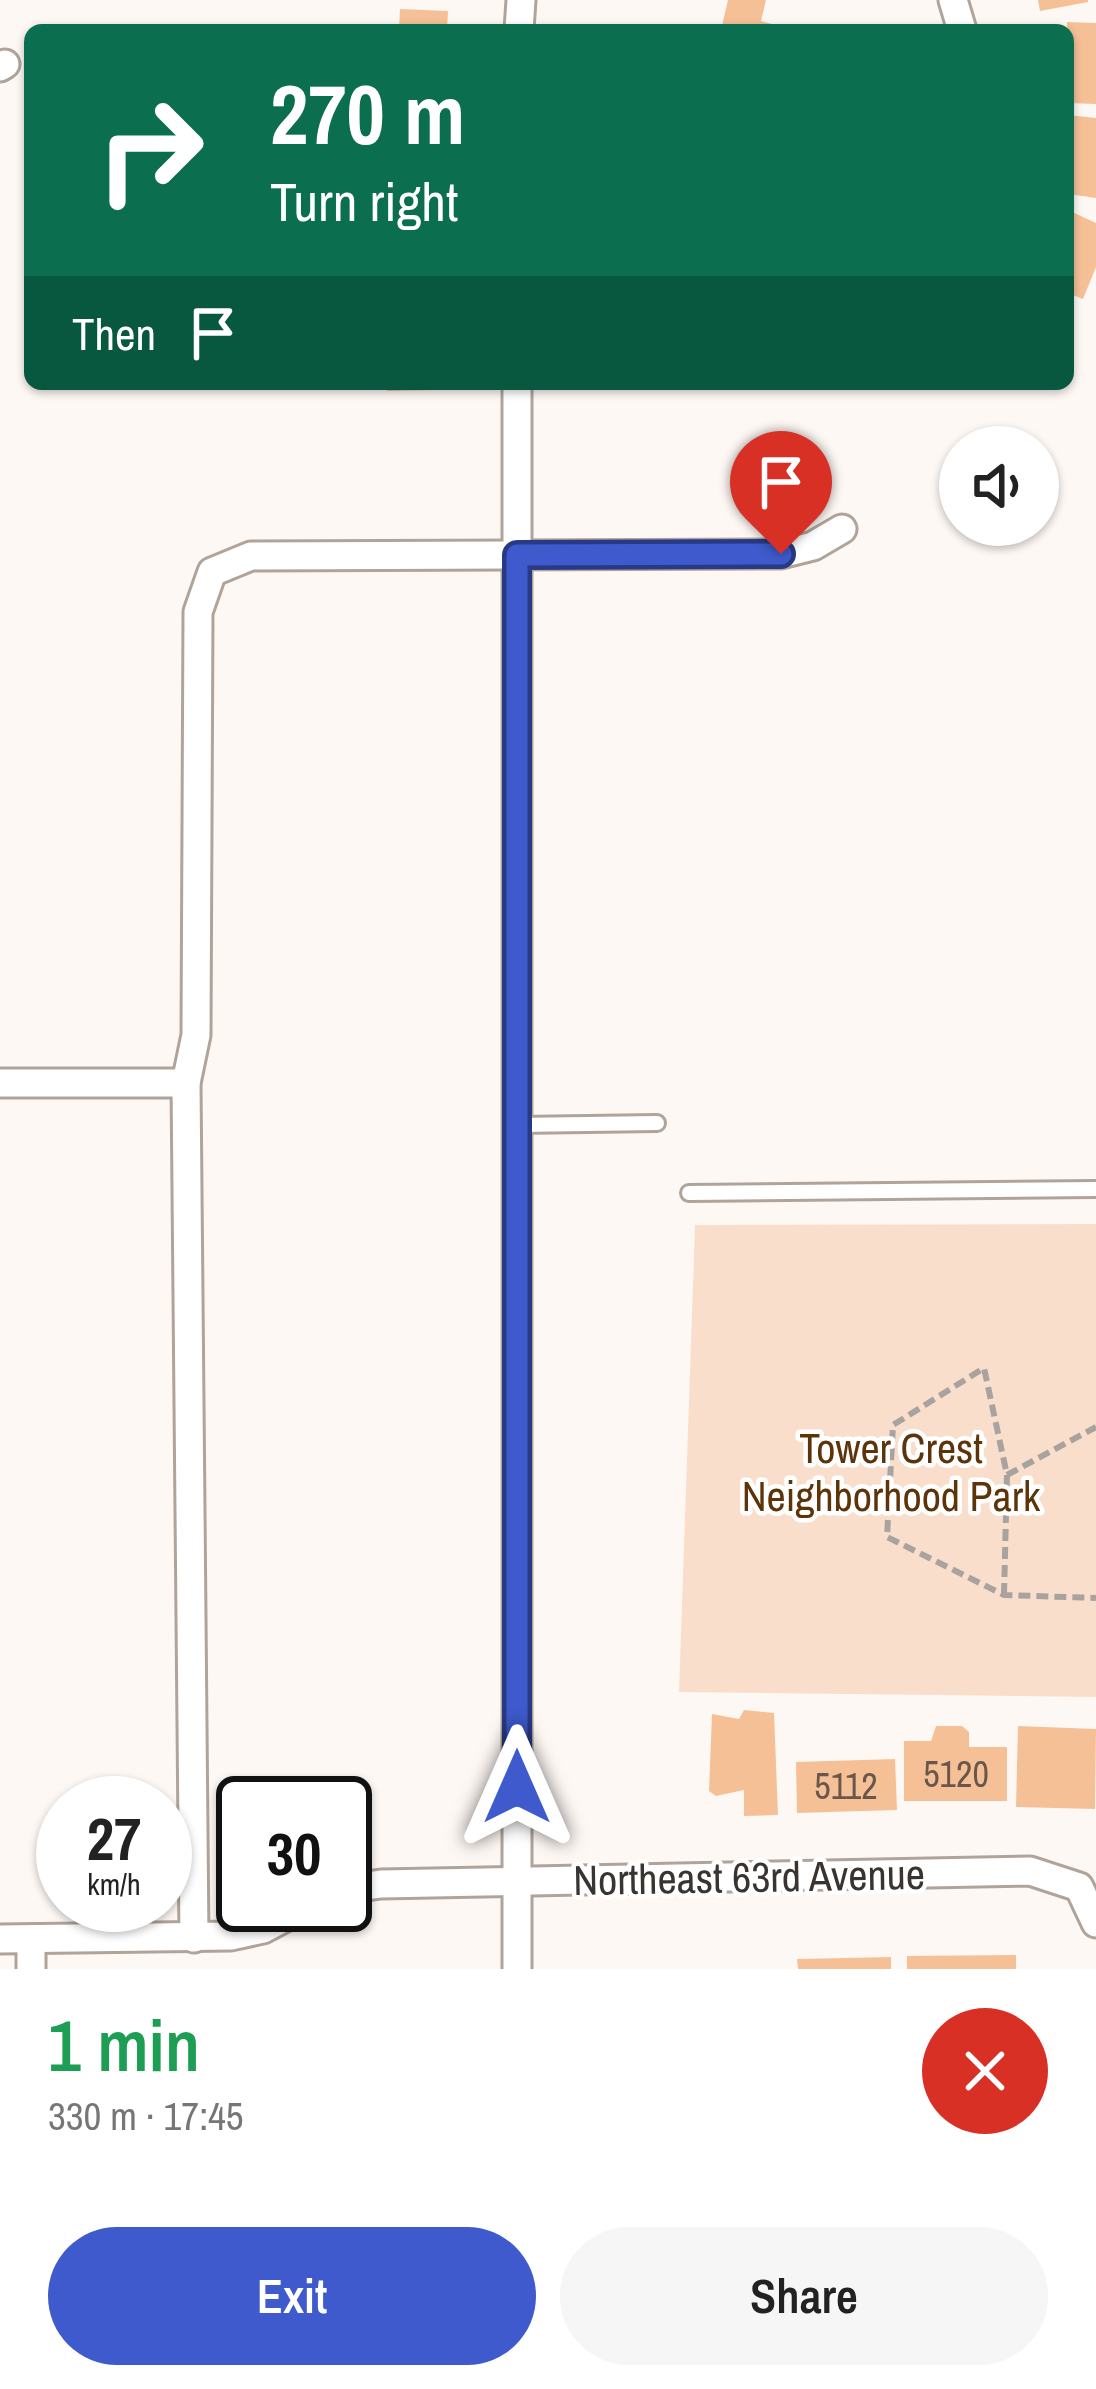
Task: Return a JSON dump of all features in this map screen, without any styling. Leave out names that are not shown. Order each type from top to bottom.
[{"type":"street","points":[[517,390],[517,1969]]},
{"type":"street","points":[[194,1938],[187,1083],[196,1035],[198,612],[212,572],[251,556],[781,554],[813,546],[842,529]]},
{"type":"street","points":[[0,1083],[187,1083]]},
{"type":"street","name":"Northeast 63rd Avenue","points":[[372,1885],[1030,1871],[1079,1887],[1096,1923]]},
{"type":"street","points":[[0,1939],[194,1938],[240,1932]]},
{"type":"street","points":[[31,1939],[31,1969]]},
{"type":"lane","points":[[517,1125],[657,1123]]},
{"type":"lane","points":[[689,1193],[1096,1189]]},
{"type":"path","points":[[1004,1595],[1007,1475],[984,1368],[893,1425],[887,1537],[1004,1595],[1096,1598]]},
{"type":"path","points":[[1007,1475],[1096,1427]]},
{"type":"green space","name":"Tower Crest Neighborhood Park","points":[[1096,1224],[1096,1697],[679,1692],[695,1225]]},
{"type":"building","points":[[728,0],[766,0],[761,21],[772,24],[722,24]]},
{"type":"building","points":[[1038,0],[1088,0],[1088,2],[1040,11]]},
{"type":"building","points":[[400,9],[448,11],[447,24],[399,24]]},
{"type":"building","points":[[1096,23],[1096,104],[1074,103],[1074,24],[1067,24]]},
{"type":"building","points":[[1074,116],[1096,118],[1096,198],[1074,195]]},
{"type":"building","points":[[1074,213],[1096,223],[1096,267],[1083,299],[1074,295]]},
{"type":"building","points":[[744,1710],[774,1713],[778,1815],[744,1816],[744,1790],[716,1796],[709,1791],[712,1714],[739,1719]]},
{"type":"building","points":[[936,1726],[962,1726],[969,1732],[969,1747],[1007,1747],[1007,1801],[904,1801],[904,1741],[931,1741]]},
{"type":"building","points":[[1018,1726],[1096,1729],[1095,1809],[1016,1807]]},
{"type":"building","points":[[895,1759],[897,1810],[797,1813],[796,1762]]},
{"type":"building","points":[[1016,1955],[1016,1969],[907,1969],[907,1956]]},
{"type":"building","points":[[891,1957],[891,1969],[798,1969],[797,1959]]},
{"type":"route","points":[[517,1787],[517,555],[781,554]]}]
